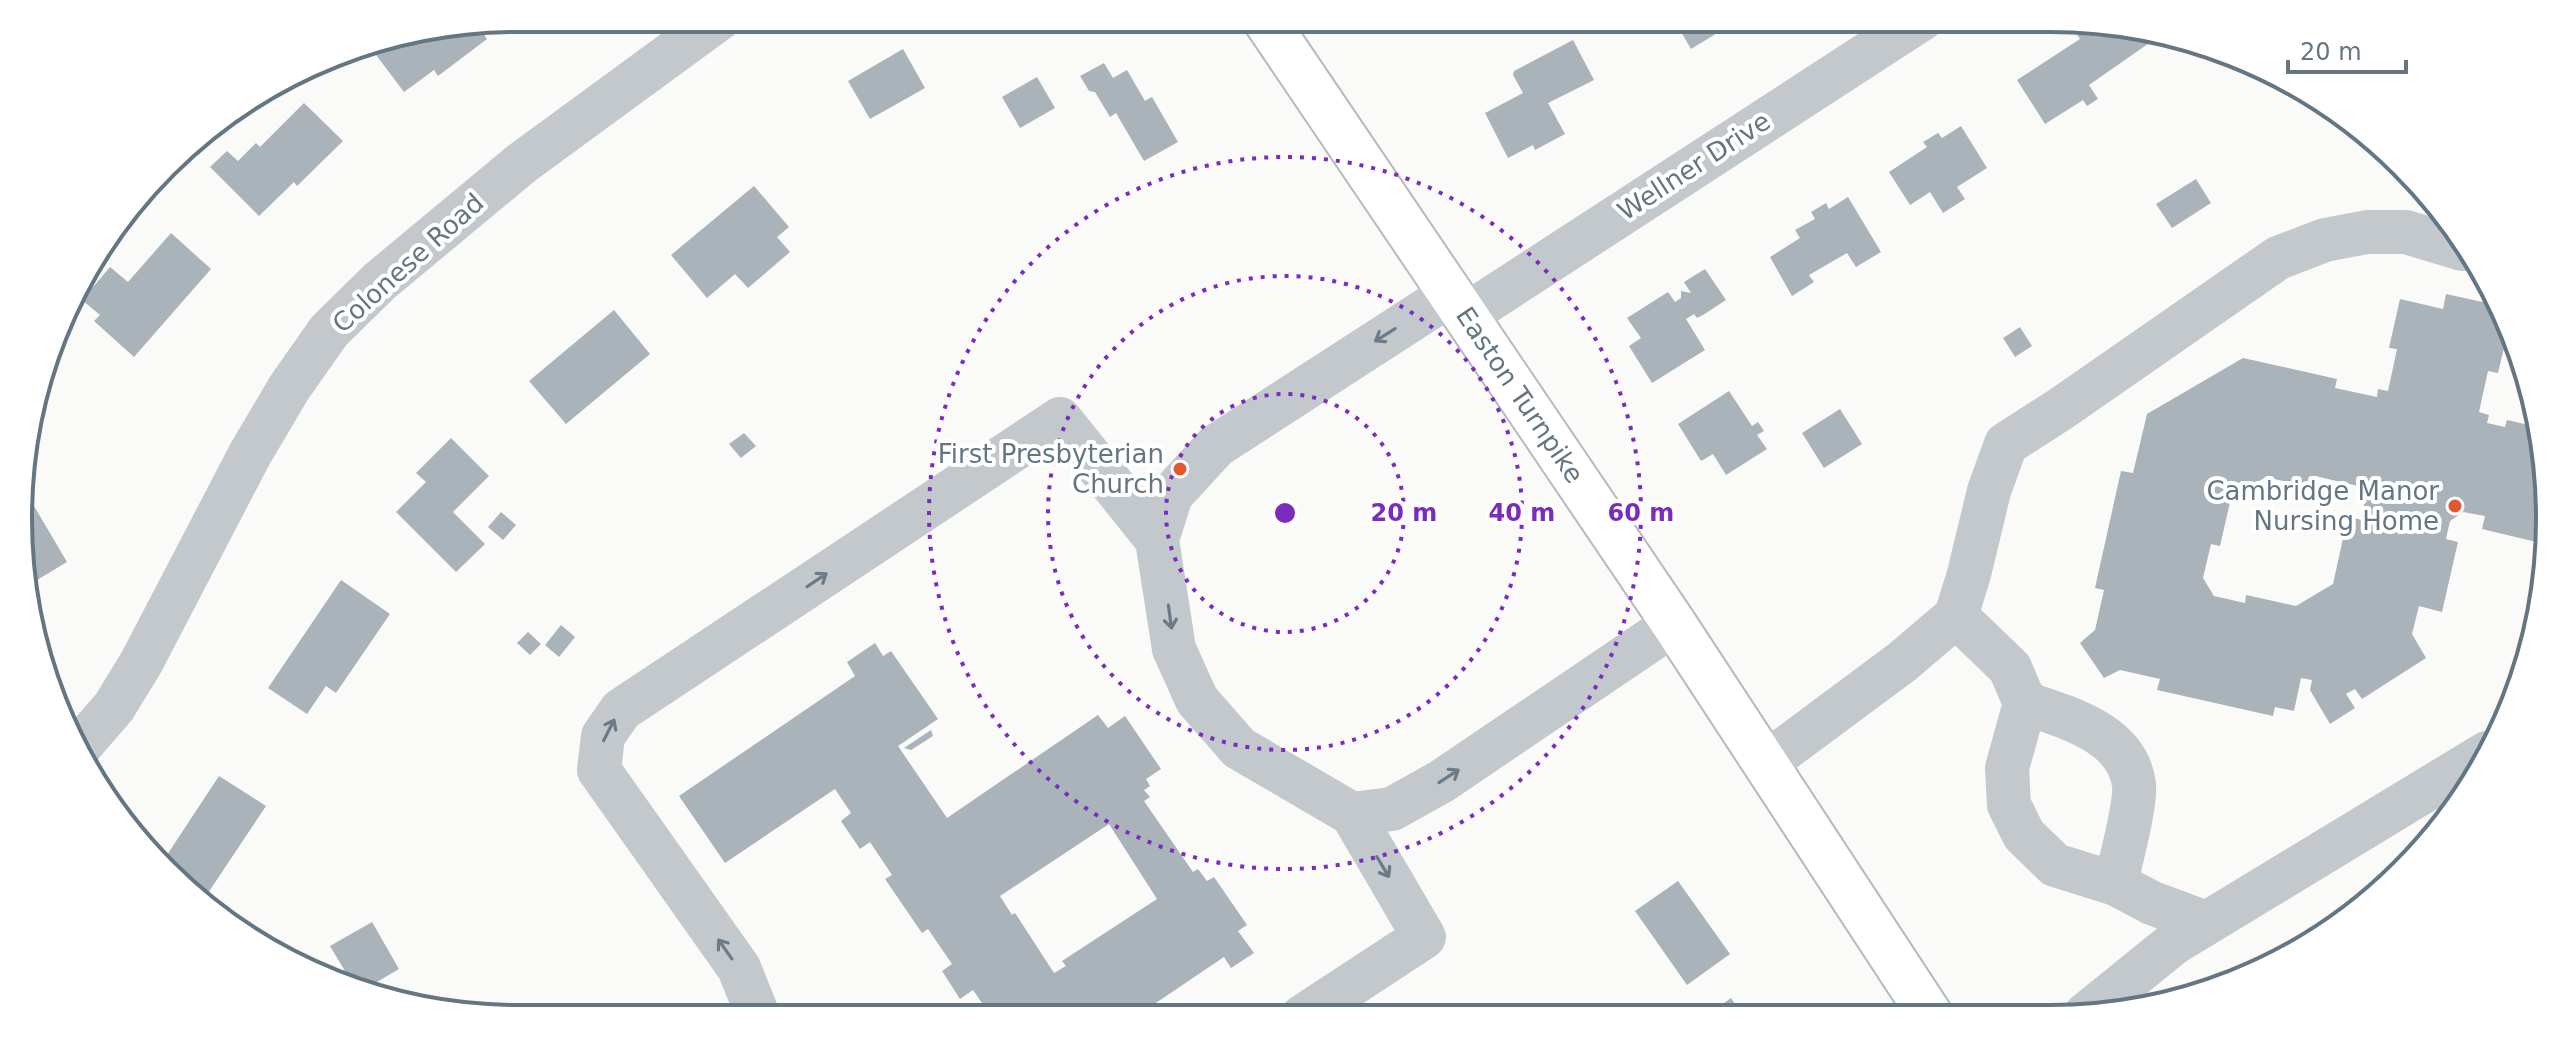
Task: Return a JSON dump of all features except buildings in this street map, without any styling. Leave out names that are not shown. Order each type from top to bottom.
[{"type":"main road","name":"Easton Turnpike","points":[[1273,32],[1674,624],[1923,1005]]},
{"type":"street","name":"Colonese Road","points":[[85,740],[114,707],[141,663],[250,454],[289,388],[329,331],[380,281],[522,163],[701,32]]},
{"type":"street","name":"Wellner Drive","points":[[1157,540],[1171,495],[1216,446],[1458,304],[1900,32]]},
{"type":"street","points":[[1766,763],[1902,662],[1956,616],[1989,491],[2006,444],[2278,258],[2325,240],[2367,232],[2406,232],[2453,246]]},
{"type":"street","points":[[754,1005],[739,968],[599,770],[603,736],[621,710],[1060,419],[1157,540],[1174,649],[1197,700],[1239,748],[1352,814],[1424,937],[1320,1005]]},
{"type":"street","points":[[1956,616],[2010,668],[2025,703],[2007,768],[2009,805],[2024,835],[2055,865],[2116,884],[2152,903],[2206,923]]},
{"type":"street","points":[[1352,814],[1392,809],[1442,781],[1674,624]]},
{"type":"street","points":[[2025,703],[2064,716],[2101,734],[2123,756],[2134,786],[2116,884]]},
{"type":"street","points":[[2101,1002],[2174,943],[2470,763]]},
{"type":"place","name":"First Presbyterian Church","points":[[1180,469]]},
{"type":"place","name":"Cambridge Manor Nursing Home","points":[[2455,506]]}]
